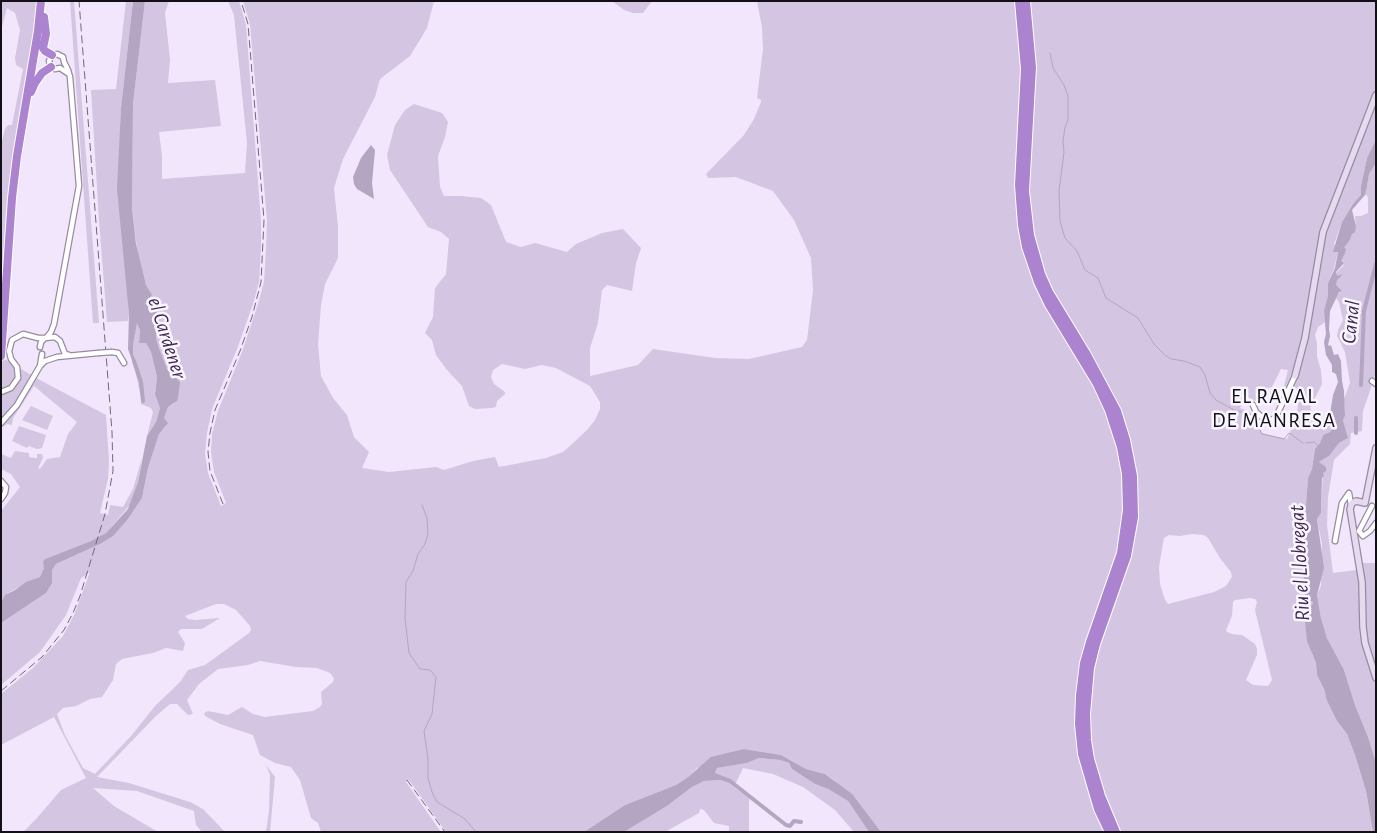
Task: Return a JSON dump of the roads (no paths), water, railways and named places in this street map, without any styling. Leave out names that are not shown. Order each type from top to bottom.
[{"type":"highway","points":[[41,1],[46,34],[43,48],[44,51],[52,55]]},
{"type":"highway","points":[[1,356],[12,198],[38,32],[41,1]]},
{"type":"highway","points":[[1,310],[11,176],[41,1]]},
{"type":"highway","points":[[1019,1],[1025,69],[1019,185],[1022,225],[1026,247],[1038,282],[1049,305],[1097,384],[1109,410],[1121,447],[1126,474],[1127,510],[1121,553],[1090,642],[1084,663],[1080,695],[1079,724],[1082,754],[1098,809],[1109,832]]},
{"type":"highway","points":[[1026,1],[1032,67],[1025,191],[1030,235],[1041,274],[1049,292],[1086,353],[1116,411],[1126,440],[1133,476],[1134,517],[1127,556],[1096,644],[1089,675],[1086,714],[1090,759],[1101,796],[1116,832]]},
{"type":"highway","points":[[24,118],[35,83],[42,73],[56,68]]},
{"type":"street","points":[[40,347],[41,342],[51,332],[54,324],[78,192],[69,74],[61,55],[52,55],[49,61],[56,68],[69,74]]},
{"type":"street","points":[[56,68],[64,62]]},
{"type":"street","points":[[1253,405],[1256,412],[1263,418],[1272,420],[1276,417],[1295,376],[1304,344],[1324,232],[1376,95]]},
{"type":"street","points":[[54,324],[54,333],[61,343],[65,354],[72,357]]},
{"type":"street","points":[[1,392],[11,388],[18,378],[17,368],[11,359],[9,351],[12,340],[23,334],[38,338],[57,338]]},
{"type":"street","points":[[33,336],[42,354],[40,366]]},
{"type":"street","points":[[57,357],[61,353],[62,348]]},
{"type":"street","points":[[1,423],[18,405],[40,366],[45,361],[57,357],[112,352],[118,353],[124,363]]},
{"type":"street","points":[[42,354],[51,359]]},
{"type":"street","points":[[1366,502],[1376,448]]},
{"type":"street","points":[[1,481],[6,488],[1,499]]},
{"type":"street","points":[[1335,541],[1342,503],[1349,494],[1362,582],[1365,644],[1376,678]]},
{"type":"street","points":[[1351,507],[1352,503],[1356,501],[1366,502],[1374,507],[1360,531],[1362,536],[1375,526]]},
{"type":"waterway","points":[[1050,53],[1053,68],[1064,85],[1068,96],[1068,120],[1063,141],[1064,152],[1059,191],[1060,221],[1065,238],[1077,251],[1085,270],[1098,278],[1106,298],[1138,318],[1154,344],[1166,356],[1200,367],[1205,375],[1210,393],[1216,400],[1234,410],[1253,415],[1262,434],[1284,439],[1289,433],[1303,443]]},
{"type":"waterway","name":"Canal","points":[[1361,385],[1364,311],[1376,264]]},
{"type":"waterway","points":[[134,361],[141,382],[143,401]]},
{"type":"waterway","name":"Canal","points":[[1356,418],[1356,433]]},
{"type":"waterway","points":[[1306,443],[1314,442],[1319,447]]},
{"type":"waterway","points":[[422,505],[427,518],[428,534],[425,544],[418,554],[413,571],[406,582],[405,618],[409,653],[420,669],[430,670],[436,677],[432,714],[424,731],[428,759],[428,778],[437,802],[465,819],[476,832]]},
{"type":"waterway","points":[[719,777],[730,781],[786,825],[790,826],[794,821],[801,822]]},
{"type":"railway","points":[[1,691],[42,657],[64,630],[73,613],[105,514],[113,471],[112,432],[79,1]]},
{"type":"railway","points":[[223,504],[210,471],[208,452],[210,433],[215,410],[252,317],[261,282],[264,220],[248,24],[241,1]]},
{"type":"railway","points":[[407,780],[445,832]]},
{"type":"district","name":"EL RAVAL DE MANRESA","points":[[1274,409]]},
{"type":"water label","name":"el Cardener","points":[[167,338]]},
{"type":"water label","name":"Riu el Llobregat","points":[[1300,563]]}]
